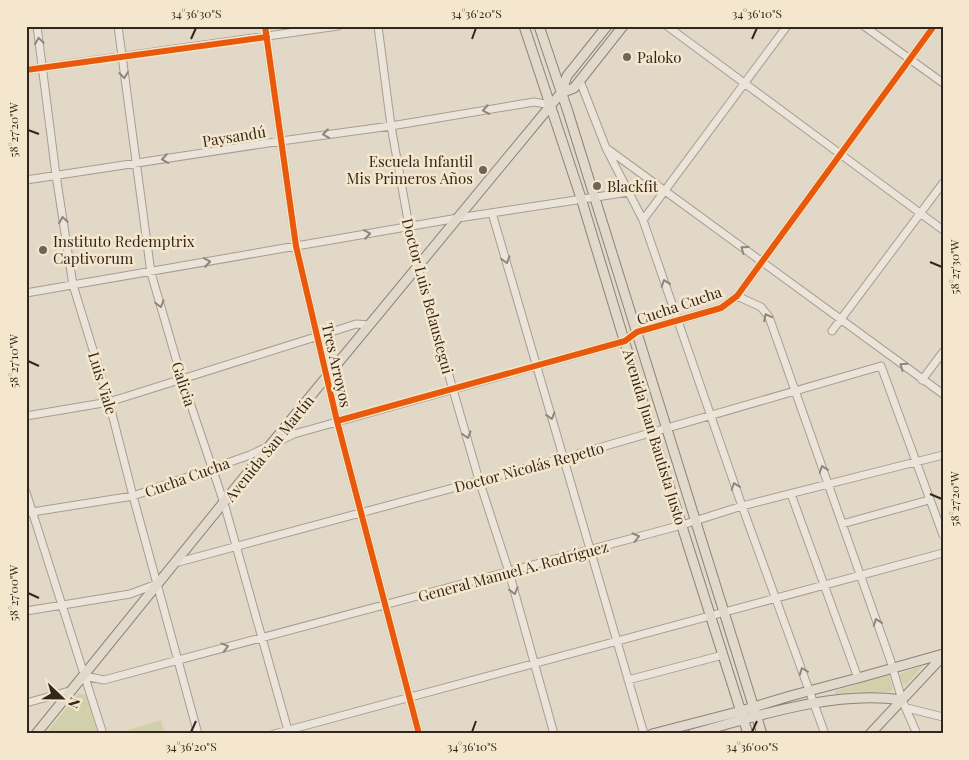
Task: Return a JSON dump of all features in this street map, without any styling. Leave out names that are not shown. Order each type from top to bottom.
[{"type":"main road","name":"Avenida Juan Bautista Justo","points":[[524,26],[581,198],[652,432],[748,734]]},
{"type":"main road","name":"Avenida Juan Bautista Justo","points":[[539,26],[762,734]]},
{"type":"main road","name":"Avenida San Martín","points":[[36,734],[271,444],[561,93],[566,76],[607,26]]},
{"type":"main road","name":"Avenida San Martín","points":[[561,93],[574,88],[624,26]]},
{"type":"main road","points":[[755,712],[790,696],[943,655]]},
{"type":"main road","points":[[870,734],[885,718],[904,704],[943,655]]},
{"type":"main road","points":[[790,696],[797,700],[793,707]]},
{"type":"main road","points":[[652,734],[755,712],[815,703],[877,698],[904,704]]},
{"type":"main road","points":[[877,698],[885,709],[885,718]]},
{"type":"main road","points":[[692,734],[742,715]]},
{"type":"street","name":"Luis Viale","points":[[37,26],[72,285],[109,402],[198,734]]},
{"type":"street","name":"Galicia","points":[[118,26],[151,273],[182,380],[224,503],[288,732]]},
{"type":"street","name":"Tres Arroyos","points":[[265,26],[296,246],[360,513],[419,734]]},
{"type":"street","points":[[26,70],[122,58],[338,26]]},
{"type":"street","name":"Doctor Luis Belaustegui","points":[[378,26],[391,126],[408,227],[418,268],[479,480],[509,572],[554,734]]},
{"type":"street","points":[[667,26],[943,230]]},
{"type":"street","points":[[643,220],[787,26]]},
{"type":"street","points":[[864,26],[943,83]]},
{"type":"street","name":"Cucha Cucha","points":[[29,513],[133,496],[250,454],[294,434],[625,341],[636,332],[721,308],[737,296],[934,26]]},
{"type":"street","points":[[580,81],[606,148],[643,220],[742,506],[825,734]]},
{"type":"street","name":"Paysandú","points":[[26,180],[391,126],[534,102],[551,105]]},
{"type":"street","points":[[606,148],[762,261],[888,356],[943,394]]},
{"type":"street","points":[[832,331],[943,183]]},
{"type":"street","points":[[26,293],[151,273],[458,218],[629,192]]},
{"type":"street","points":[[492,213],[644,734]]},
{"type":"street","points":[[737,296],[755,303],[765,310],[769,317],[894,668],[904,704],[917,734]]},
{"type":"street","points":[[26,416],[109,402],[356,324],[370,325]]},
{"type":"street","points":[[922,380],[943,352]]},
{"type":"street","points":[[888,356],[881,366],[943,535]]},
{"type":"street","name":"Doctor Nicolás Repetto","points":[[175,563],[564,458],[710,414],[881,366]]},
{"type":"street","name":"General Manuel A. Rodríguez","points":[[84,676],[104,680],[695,522],[742,506],[943,455]]},
{"type":"street","points":[[26,492],[29,513],[62,604],[103,734]]},
{"type":"street","points":[[791,494],[858,678]]},
{"type":"street","points":[[842,524],[929,500]]},
{"type":"street","points":[[274,734],[288,732],[943,553]]},
{"type":"street","points":[[26,611],[130,594],[157,584]]},
{"type":"street","points":[[628,680],[723,654]]},
{"type":"street","points":[[26,702],[73,690]]},
{"type":"street","points":[[904,704],[943,717]]},
{"type":"shaded area","points":[[923,666],[906,685],[903,684],[899,675],[901,673]]},
{"type":"shaded area","points":[[889,674],[893,688],[892,691],[865,694],[856,692],[835,694],[835,691],[854,686],[861,681]]},
{"type":"shaded area","points":[[79,693],[86,695],[98,734],[45,734]]},
{"type":"shaded area","points":[[161,720],[165,734],[119,734],[119,733]]},
{"type":"cycle path","points":[[265,26],[296,246],[337,421],[419,734]]},
{"type":"cycle path","points":[[337,421],[625,341],[637,332],[721,308],[737,296],[934,26]]},
{"type":"cycle path","points":[[26,70],[267,37]]},
{"type":"place","name":"Paloko","points":[[627,57]]},
{"type":"place","name":"Escuela Infantil Mis Primeros Años","points":[[483,170]]},
{"type":"place","name":"Blackfit","points":[[597,186]]},
{"type":"place","name":"Instituto Redemptrix Captivorum","points":[[43,250]]}]
